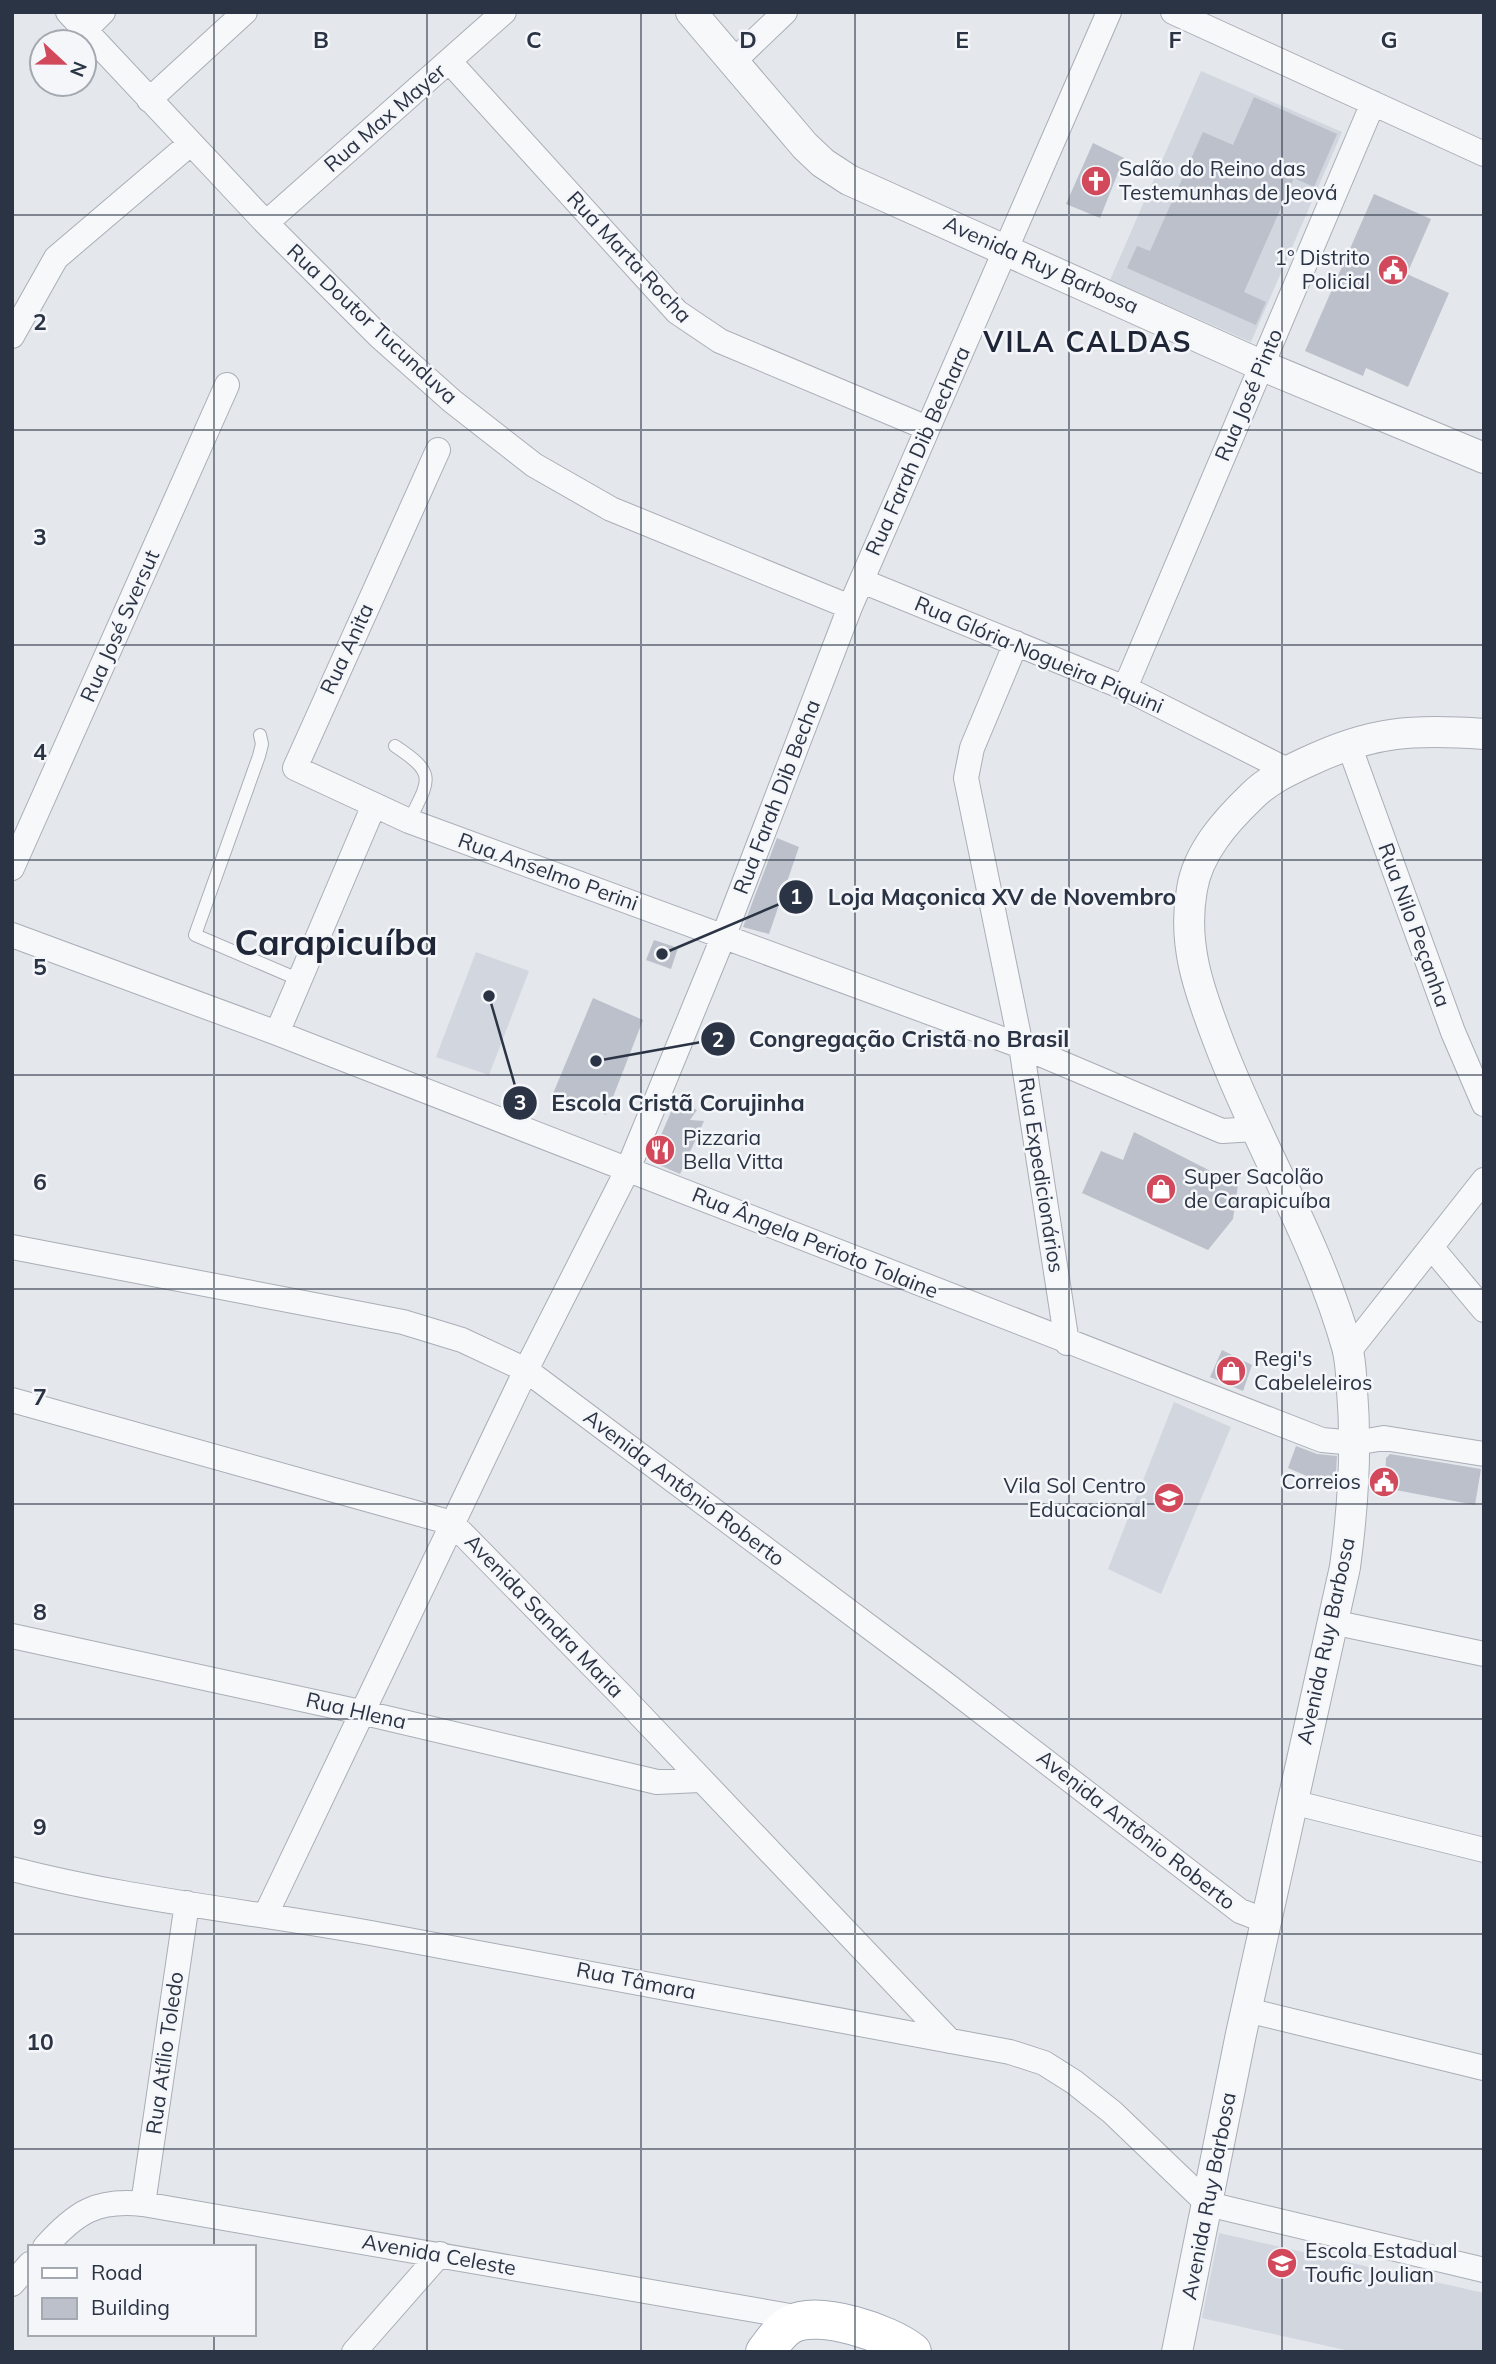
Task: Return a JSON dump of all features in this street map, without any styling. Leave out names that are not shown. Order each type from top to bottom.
[{"type":"main road","name":"Avenida Celeste","points":[[766,2351],[789,2325],[809,2319],[874,2332],[912,2352]]},
{"type":"street","points":[[76,21],[103,12]]},
{"type":"street","points":[[149,100],[245,12]]},
{"type":"street","name":"Rua Max Mayer","points":[[266,223],[504,12]]},
{"type":"street","name":"Avenida Ruy Barbosa","points":[[691,12],[735,60],[805,146],[849,180],[1263,366],[1484,458]]},
{"type":"street","points":[[735,60],[785,12]]},
{"type":"street","name":"Rua Farah Dib Bechara","points":[[862,581],[926,428],[1008,250],[1109,12]]},
{"type":"street","points":[[1173,12],[1484,153]]},
{"type":"street","name":"Rua Doutor Tucunduva","points":[[76,21],[266,223],[406,361],[534,465],[611,509],[850,607]]},
{"type":"street","name":"Rua Marta Rocha","points":[[449,61],[677,312],[695,327],[720,341],[926,428]]},
{"type":"street","name":"Rua José Pinto","points":[[1125,688],[1373,103]]},
{"type":"street","points":[[12,337],[56,258],[191,143]]},
{"type":"street","name":"Rua José Sversut","points":[[12,868],[227,385]]},
{"type":"street","name":"Rua Anita","points":[[374,805],[295,768],[438,450]]},
{"type":"street","name":"Rua Farah Dib Becha","points":[[266,1914],[365,1713],[526,1370],[628,1169],[724,935],[862,581]]},
{"type":"street","name":"Rua Glória Nogueira Piquini","points":[[862,581],[1125,688],[1289,771]]},
{"type":"street","name":"Rua Expedicionários","points":[[1016,643],[972,748],[966,778],[1021,1046],[1067,1343]]},
{"type":"street","name":"Avenida Ruy Barbosa","points":[[1177,2352],[1247,2010],[1332,1622],[1351,1523],[1355,1443],[1349,1351],[1313,1255],[1200,996],[1191,959],[1188,919],[1192,886],[1209,846],[1231,816],[1267,782],[1349,745],[1400,732],[1434,730],[1484,734]]},
{"type":"street","name":"Rua Nilo Peçanha","points":[[1349,745],[1453,1032],[1484,1104]]},
{"type":"street","points":[[277,1033],[374,805]]},
{"type":"street","name":"Rua Anselmo Perini","points":[[374,805],[408,821],[1021,1046],[1222,1131],[1256,1129]]},
{"type":"street","name":"Rua Ângela Perioto Tolaine","points":[[12,935],[277,1033],[1067,1343],[1322,1440],[1355,1443],[1384,1438],[1484,1454]]},
{"type":"street","points":[[1349,1351],[1484,1180]]},
{"type":"street","name":"Avenida Antônio Roberto","points":[[12,1248],[402,1322],[461,1340],[526,1370],[939,1679],[1240,1911],[1266,1921]]},
{"type":"street","points":[[1432,1248],[1484,1310]]},
{"type":"street","name":"Avenida Sandra Maria","points":[[12,1400],[452,1523],[950,2041]]},
{"type":"street","points":[[1332,1622],[1484,1654]]},
{"type":"street","name":"Rua Hlena","points":[[12,1636],[365,1713],[657,1782],[699,1780]]},
{"type":"street","points":[[1292,1802],[1484,1850]]},
{"type":"street","name":"Rua Tâmara","points":[[12,1869],[1010,2052],[1044,2063],[1074,2082],[1112,2112],[1208,2204]]},
{"type":"street","name":"Rua Atílio Toledo","points":[[143,2204],[187,1903]]},
{"type":"street","points":[[1247,2010],[1484,2068]]},
{"type":"street","name":"Avenida Celeste","points":[[47,2245],[60,2231],[98,2206],[113,2201],[809,2319]]},
{"type":"street","points":[[1208,2204],[1484,2270]]},
{"type":"street","points":[[354,2352],[440,2255]]},
{"type":"street","points":[[12,2284],[28,2266]]},
{"type":"street","name":"Avenida Celeste","points":[[735,2308],[764,2327],[769,2340],[766,2351]]},
{"type":"lane","points":[[260,735],[262,744],[259,756],[195,936],[300,980]]},
{"type":"lane","points":[[395,746],[420,762],[425,772],[423,794],[408,821]]},
{"type":"shaded area","points":[[1201,71],[1342,132],[1251,342],[1110,280]]},
{"type":"shaded area","points":[[476,952],[529,971],[489,1075],[436,1057]]},
{"type":"shaded area","name":"Vila Sol Centro Educacional","points":[[1174,1402],[1231,1427],[1161,1594],[1108,1569]]},
{"type":"shaded area","name":"Escola Estadual Toufic Joulian","points":[[1219,2233],[1484,2293],[1484,2352],[1354,2352],[1202,2318]]},
{"type":"building","points":[[1254,97],[1337,134],[1314,187],[1294,178],[1244,292],[1266,302],[1256,325],[1127,268],[1137,246],[1150,251],[1203,132],[1233,145]]},
{"type":"building","name":"Salão do Reino das Testemunhas de Jeová","points":[[1093,143],[1124,158],[1100,218],[1066,204]]},
{"type":"building","points":[[1374,194],[1431,219],[1407,274],[1449,293],[1408,387],[1366,368],[1363,376],[1305,351]]},
{"type":"building","points":[[777,838],[799,847],[769,934],[743,927]]},
{"type":"building","points":[[654,940],[678,948],[671,969],[646,960]]},
{"type":"building","points":[[593,998],[643,1020],[606,1115],[582,1102],[552,1096]]},
{"type":"building","points":[[676,1100],[697,1110],[690,1120],[704,1121],[680,1174],[650,1161]]},
{"type":"building","name":"Super Sacolão de Carapicuíba","points":[[1134,1132],[1238,1185],[1233,1219],[1208,1250],[1082,1193],[1101,1151],[1123,1160]]},
{"type":"building","name":"Regi's Cabeleleiros","points":[[1222,1350],[1252,1365],[1243,1391],[1210,1377]]},
{"type":"building","points":[[1296,1446],[1317,1454],[1337,1456],[1335,1488],[1288,1468]]},
{"type":"building","points":[[1390,1454],[1481,1469],[1475,1505],[1385,1488],[1386,1458]]},
{"type":"place","name":"Salão do Reino das Testemunhas de Jeová","points":[[1096,181]]},
{"type":"place","name":"1º Distrito Policial","points":[[1393,270]]},
{"type":"place","name":"Loja Maçonica XV de Novembro","points":[[662,954]]},
{"type":"place","name":"Escola Cristã Corujinha","points":[[489,996]]},
{"type":"place","name":"Congregação Cristã no Brasil","points":[[596,1061]]},
{"type":"place","name":"Pizzaria Bella Vitta","points":[[660,1150]]},
{"type":"place","name":"Super Sacolão de Carapicuíba","points":[[1161,1189]]},
{"type":"place","name":"Regi's Cabeleleiros","points":[[1231,1371]]},
{"type":"place","name":"Correios","points":[[1384,1482]]},
{"type":"place","name":"Vila Sol Centro Educacional","points":[[1169,1498]]},
{"type":"place","name":"Escola Estadual Toufic Joulian","points":[[1282,2263]]},
{"type":"district","name":"VILA CALDAS","points":[[1088,342]]},
{"type":"district","name":"Carapicuíba","points":[[336,943]]}]
